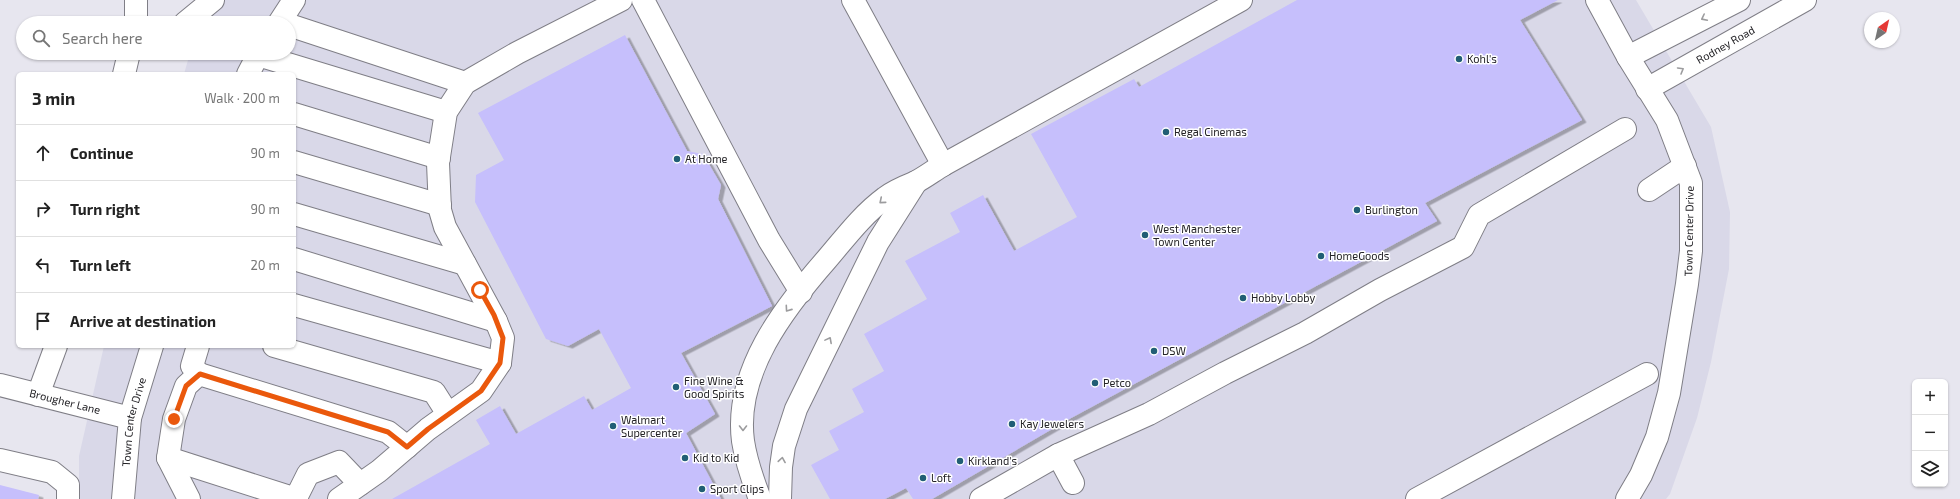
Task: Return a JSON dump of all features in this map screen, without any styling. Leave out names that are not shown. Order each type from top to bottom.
[{"type":"street","points":[[136,0],[136,16]]},
{"type":"street","points":[[193,16],[212,0]]},
{"type":"street","points":[[339,499],[448,414],[481,391],[500,363],[503,338],[496,320],[445,227],[440,205],[439,158],[446,112],[465,83],[517,53],[621,0]]},
{"type":"street","points":[[643,0],[769,240],[801,292]]},
{"type":"street","points":[[854,0],[943,165]]},
{"type":"street","points":[[916,182],[869,261],[821,355],[792,418],[784,446],[780,492],[758,493],[743,440],[743,421],[748,384],[761,352],[801,292],[840,244],[869,212],[885,198],[1241,0]]},
{"type":"street","name":"Town Center Drive","points":[[1597,0],[1628,57],[1666,120],[1686,166],[1691,183],[1691,251],[1680,334],[1669,392],[1656,437],[1641,475],[1627,499]]},
{"type":"street","points":[[1628,57],[1739,0]]},
{"type":"street","name":"Rodney Road","points":[[1647,89],[1805,0]]},
{"type":"street","points":[[296,18],[465,83]]},
{"type":"street","points":[[124,72],[127,60]]},
{"type":"street","points":[[249,72],[256,60]]},
{"type":"street","points":[[278,60],[446,112]]},
{"type":"street","points":[[296,115],[439,158]]},
{"type":"street","points":[[982,499],[1058,455],[1149,414],[1225,373],[1305,333],[1380,290],[1463,247],[1479,215],[1624,129]]},
{"type":"street","points":[[296,163],[440,205]]},
{"type":"street","points":[[1649,190],[1686,166]]},
{"type":"street","points":[[296,215],[465,264]]},
{"type":"street","points":[[840,244],[869,261]]},
{"type":"street","points":[[296,260],[496,320]]},
{"type":"street","points":[[296,306],[500,363]]},
{"type":"street","points":[[38,395],[55,348]]},
{"type":"street","name":"Town Center Drive","points":[[123,499],[130,418],[151,348]]},
{"type":"street","points":[[197,348],[192,366],[200,374],[388,432],[407,447]]},
{"type":"street","points":[[281,348],[434,392],[448,414]]},
{"type":"street","points":[[189,499],[168,458],[174,419],[186,386],[200,374]]},
{"type":"street","points":[[1417,499],[1647,374]]},
{"type":"street","name":"Brougher Lane","points":[[0,385],[130,418]]},
{"type":"street","points":[[1058,455],[1073,483]]},
{"type":"street","points":[[168,458],[296,498],[308,474],[339,462],[360,484]]},
{"type":"street","points":[[0,460],[52,472],[68,485],[68,499]]},
{"type":"shaded area","name":"West Manchester Town Center","points":[[207,0],[1636,0],[1711,127],[1730,212],[1729,269],[1711,362],[1697,418],[1670,494],[1666,499],[79,499],[79,456],[104,348],[296,348],[296,72],[185,72],[188,60],[296,60],[296,16],[201,16]]},
{"type":"building","points":[[1297,0],[1558,0],[1520,20],[1582,120],[1425,203],[1437,221],[1071,418],[932,499],[913,499],[906,488],[885,499],[830,499],[811,465],[839,450],[829,431],[864,412],[852,389],[884,371],[864,334],[927,299],[905,261],[960,232],[950,213],[983,195],[1014,251],[1077,217],[1031,134],[1134,79],[1139,87]]},
{"type":"building","points":[[625,35],[687,151],[703,154],[721,185],[718,199],[772,306],[681,353],[715,414],[686,433],[721,499],[392,499],[490,444],[476,420],[500,406],[516,434],[584,396],[592,410],[631,388],[599,329],[568,346],[546,339],[475,202],[476,175],[504,160],[478,113]]},
{"type":"building","points":[[0,485],[39,495],[38,499],[0,499]]},
{"type":"place","name":"Kohl's","points":[[1459,59]]},
{"type":"place","name":"Regal Cinemas","points":[[1166,132]]},
{"type":"place","name":"At Home","points":[[677,159]]},
{"type":"place","name":"Burlington","points":[[1357,210]]},
{"type":"place","name":"West Manchester Town Center","points":[[1145,235]]},
{"type":"place","name":"HomeGoods","points":[[1321,256]]},
{"type":"place","name":"Hobby Lobby","points":[[1243,298]]},
{"type":"place","name":"DSW","points":[[1154,351]]},
{"type":"place","name":"Petco","points":[[1095,383]]},
{"type":"place","name":"Fine Wine & Good Spirits","points":[[676,387]]},
{"type":"place","name":"Kay Jewelers","points":[[1012,424]]},
{"type":"place","name":"Walmart Supercenter","points":[[613,426]]},
{"type":"place","name":"Kid to Kid","points":[[685,458]]},
{"type":"place","name":"Kirkland's","points":[[960,461]]},
{"type":"place","name":"Loft","points":[[923,478]]},
{"type":"place","name":"Sport Clips","points":[[702,489]]},
{"type":"route","points":[[174,419],[186,386],[200,374],[388,432],[407,447],[428,429],[481,391],[500,363],[503,338],[494,315],[480,290]]}]
